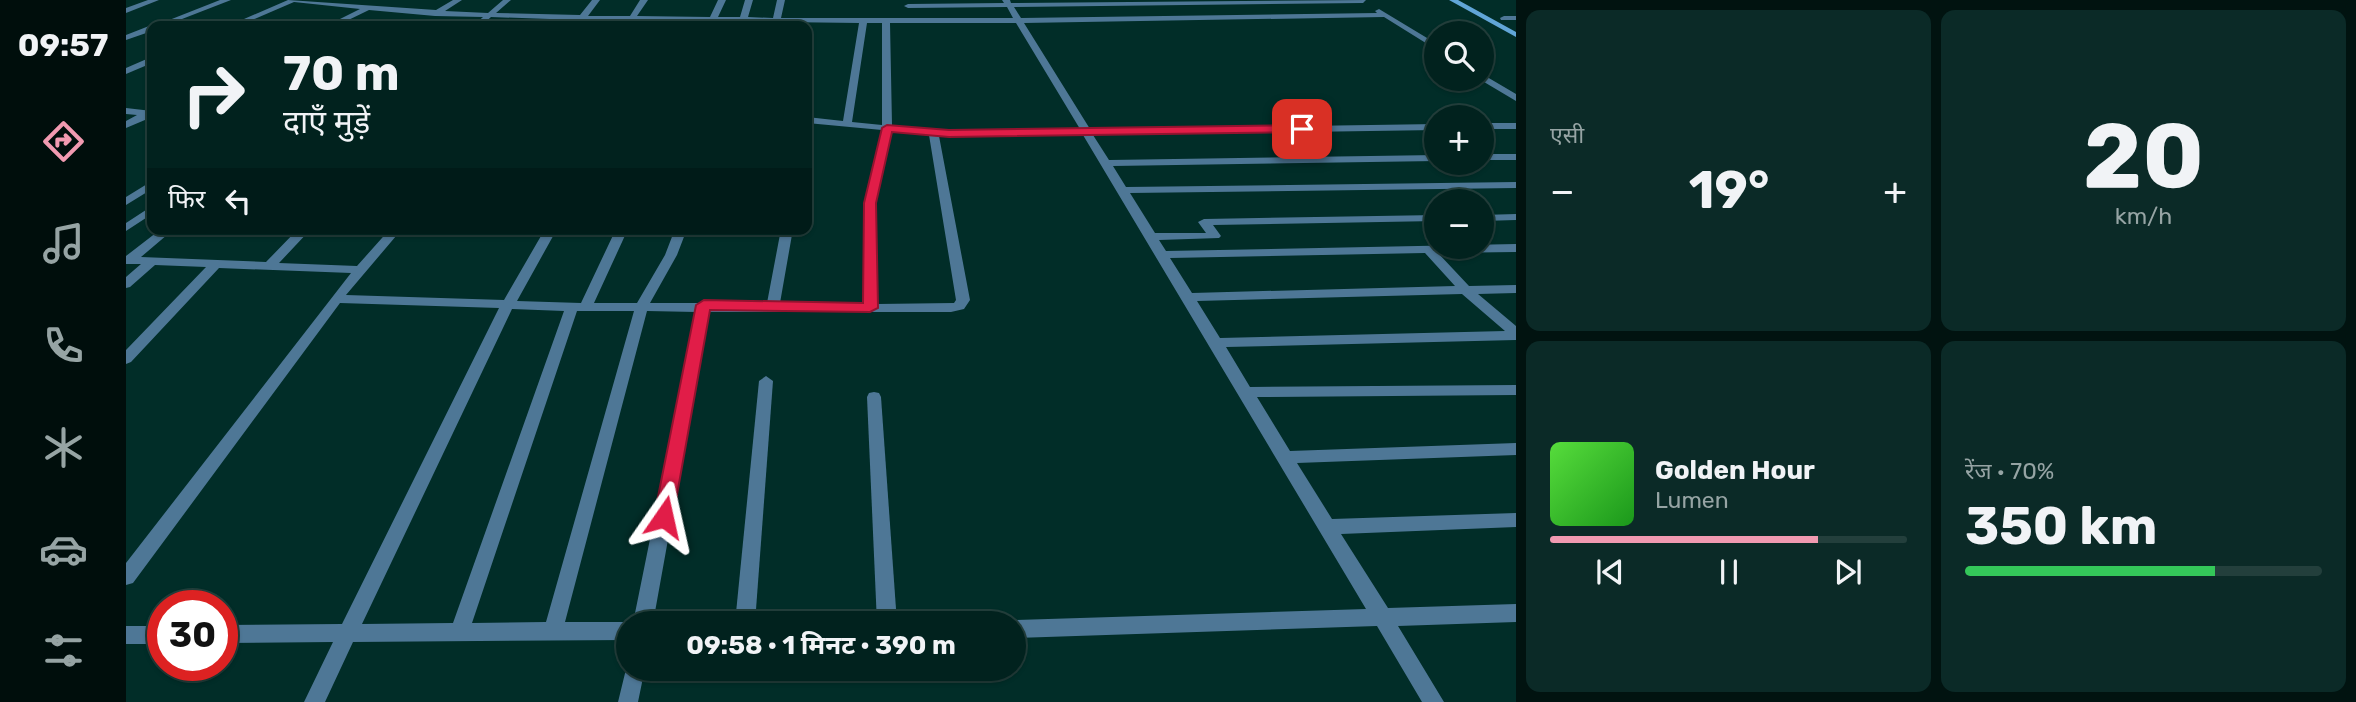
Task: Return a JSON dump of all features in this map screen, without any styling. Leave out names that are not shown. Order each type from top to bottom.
[{"type":"street","points":[[126,11],[155,0]]},
{"type":"street","points":[[171,21],[228,0]]},
{"type":"street","points":[[244,21],[293,0],[433,15],[654,21]]},
{"type":"street","points":[[329,4],[338,0]]},
{"type":"street","points":[[341,21],[384,0]]},
{"type":"street","points":[[433,15],[458,0]]},
{"type":"street","points":[[482,21],[507,0]]},
{"type":"street","points":[[580,21],[596,0]]},
{"type":"street","points":[[633,19],[644,0]]},
{"type":"street","points":[[712,21],[722,0]]},
{"type":"street","points":[[743,21],[749,0]]},
{"type":"street","points":[[777,21],[781,0]]},
{"type":"street","points":[[908,6],[1362,0],[1424,40]]},
{"type":"street","points":[[1453,0],[1516,35]]},
{"type":"street","points":[[1471,0],[1516,24]]},
{"type":"street","points":[[1007,3],[1434,702]]},
{"type":"street","points":[[812,23],[1384,15]]},
{"type":"street","points":[[1504,18],[1516,18]]},
{"type":"street","points":[[847,124],[863,22]]},
{"type":"street","points":[[870,308],[870,203],[887,128],[886,22]]},
{"type":"street","points":[[126,38],[147,31]]},
{"type":"street","points":[[126,71],[147,62]]},
{"type":"street","points":[[1494,84],[1516,98]]},
{"type":"street","points":[[126,111],[147,113]]},
{"type":"street","points":[[126,125],[147,114]]},
{"type":"street","points":[[812,120],[933,132],[1424,127]]},
{"type":"street","points":[[1494,127],[1516,126]]},
{"type":"street","points":[[336,299],[579,307],[959,306],[963,300],[933,132]]},
{"type":"street","points":[[1494,157],[1516,157]]},
{"type":"street","points":[[1106,163],[1424,158]]},
{"type":"street","points":[[1123,190],[1516,185]]},
{"type":"street","points":[[126,202],[147,187]]},
{"type":"street","points":[[126,228],[147,213]]},
{"type":"street","points":[[1494,218],[1516,217]]},
{"type":"street","points":[[1152,237],[1214,236],[1205,222],[1424,218]]},
{"type":"street","points":[[127,260],[160,235]]},
{"type":"street","points":[[268,267],[299,235]]},
{"type":"street","points":[[126,577],[336,299],[391,235]]},
{"type":"street","points":[[314,702],[506,306],[547,235]]},
{"type":"street","points":[[459,633],[579,307],[619,235]]},
{"type":"street","points":[[553,632],[642,305],[671,255],[679,235]]},
{"type":"street","points":[[773,307],[786,235]]},
{"type":"street","points":[[1494,248],[1516,248]]},
{"type":"street","points":[[1162,255],[1424,250]]},
{"type":"street","points":[[1436,259],[1465,290],[1516,334]]},
{"type":"street","points":[[127,260],[361,270]]},
{"type":"street","points":[[126,284],[151,262]]},
{"type":"street","points":[[126,359],[215,265]]},
{"type":"street","points":[[1187,297],[1516,289]]},
{"type":"street","points":[[645,611],[704,305]]},
{"type":"street","points":[[1216,343],[1516,334]]},
{"type":"street","points":[[746,611],[766,381]]},
{"type":"street","points":[[1245,392],[1516,390]]},
{"type":"street","points":[[874,397],[886,611]]},
{"type":"street","points":[[1284,457],[1516,449]]},
{"type":"street","points":[[1327,527],[1516,520]]},
{"type":"street","points":[[1026,629],[1516,613]]},
{"type":"street","points":[[238,634],[616,631]]},
{"type":"street","points":[[126,635],[147,635]]},
{"type":"street","points":[[628,702],[632,681]]},
{"type":"route","points":[[664,517],[704,305],[870,308],[870,203],[887,128],[949,134],[1302,129]]}]
